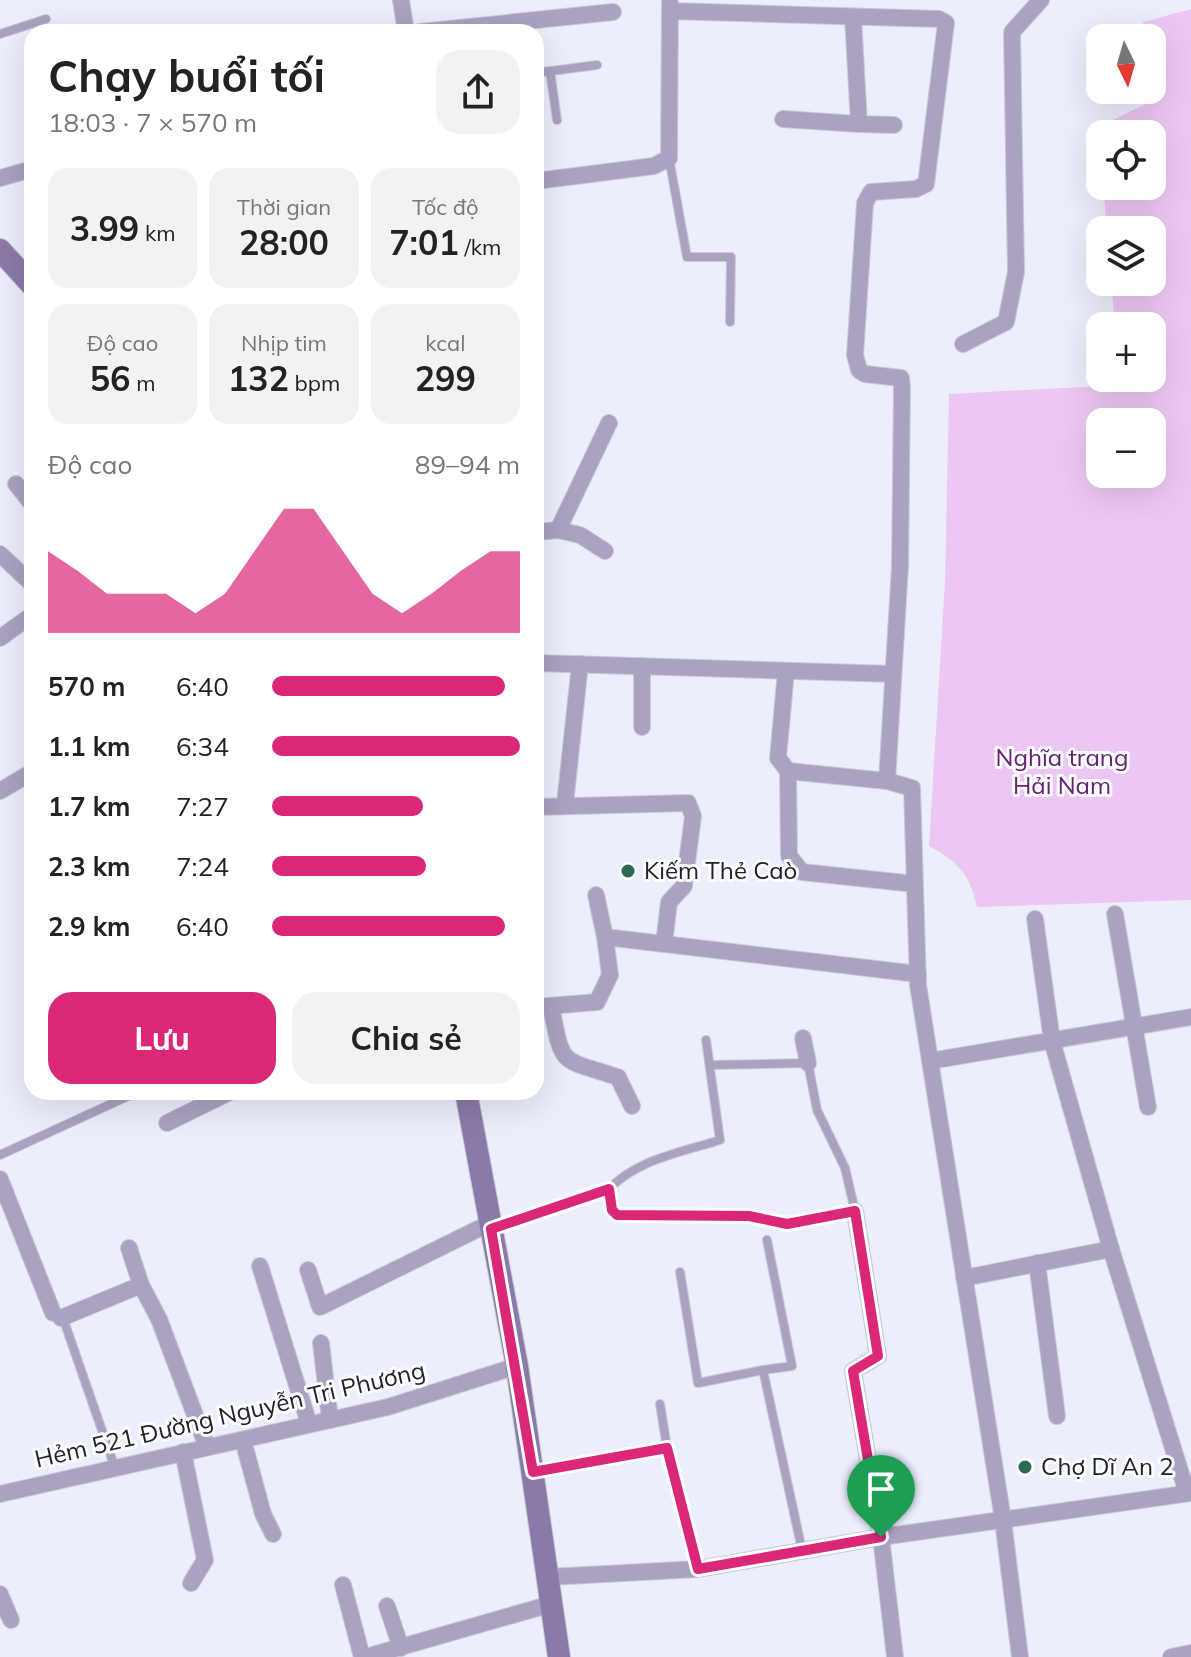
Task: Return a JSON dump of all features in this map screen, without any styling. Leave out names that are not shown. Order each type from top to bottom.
[{"type":"main road","points":[[0,251],[24,276]]},
{"type":"main road","points":[[467,1100],[517,1366],[559,1657]]},
{"type":"street","points":[[401,0],[405,24]]},
{"type":"street","points":[[963,344],[1006,322],[1016,272],[1012,32],[1041,0]]},
{"type":"street","points":[[544,180],[654,166],[669,158],[670,5],[853,17],[939,19],[946,23],[926,184],[916,189],[871,192],[865,203],[855,355],[859,370],[865,374],[901,378],[902,388],[900,566],[887,781]]},
{"type":"street","points":[[527,24],[613,12]]},
{"type":"street","points":[[853,17],[859,124]]},
{"type":"street","points":[[783,119],[894,125]]},
{"type":"street","points":[[0,178],[24,171]]},
{"type":"street","points":[[558,530],[609,423]]},
{"type":"street","points":[[16,484],[24,494]]},
{"type":"street","points":[[544,529],[580,535],[605,551]]},
{"type":"street","points":[[0,554],[24,576]]},
{"type":"street","points":[[0,638],[24,621]]},
{"type":"street","points":[[544,663],[893,674]]},
{"type":"street","points":[[565,804],[580,664]]},
{"type":"street","points":[[642,666],[642,727]]},
{"type":"street","points":[[786,671],[778,758],[788,771],[789,856],[802,872],[915,884]]},
{"type":"street","points":[[788,771],[887,781],[912,788],[918,974],[1003,1520],[1020,1657]]},
{"type":"street","points":[[0,791],[24,777]]},
{"type":"street","points":[[544,806],[681,801],[692,808],[684,886],[669,902],[664,944]]},
{"type":"street","points":[[596,895],[610,975],[597,1002],[544,1007],[560,1052],[567,1061],[618,1077],[632,1106]]},
{"type":"street","points":[[1115,914],[1148,1107]]},
{"type":"street","points":[[549,1577],[698,1569],[881,1537],[1189,1493],[1111,1249],[1052,1041],[1035,919]]},
{"type":"street","points":[[605,937],[918,974]]},
{"type":"street","points":[[930,1061],[1191,1017]]},
{"type":"street","points":[[803,1038],[808,1063]]},
{"type":"street","points":[[167,1123],[214,1100]]},
{"type":"street","points":[[0,1179],[57,1315],[141,1285]]},
{"type":"street","points":[[855,1211],[878,1356],[853,1371],[881,1537],[895,1657]]},
{"type":"street","points":[[308,1270],[320,1307],[491,1226]]},
{"type":"street","points":[[129,1248],[207,1447]]},
{"type":"street","points":[[964,1278],[1111,1249]]},
{"type":"street","points":[[1037,1263],[1057,1416]]},
{"type":"street","points":[[260,1266],[309,1424]]},
{"type":"street","points":[[321,1343],[330,1420]]},
{"type":"street","name":"Hẻm 521 Đường Nguyễn Tri Phương","points":[[0,1494],[388,1407],[517,1366]]},
{"type":"street","points":[[243,1440],[263,1514],[273,1534]]},
{"type":"street","points":[[183,1452],[205,1560],[191,1583]]},
{"type":"street","points":[[343,1585],[364,1657],[551,1604]]},
{"type":"street","points":[[0,1594],[11,1620]]},
{"type":"street","points":[[387,1606],[401,1648]]},
{"type":"street","points":[[1171,1657],[1191,1653]]},
{"type":"lane","points":[[31,24],[46,19]]},
{"type":"lane","points":[[0,34],[24,26]]},
{"type":"lane","points":[[544,72],[597,65]]},
{"type":"lane","points":[[550,71],[557,120]]},
{"type":"lane","points":[[669,158],[687,257],[731,257],[730,322]]},
{"type":"lane","points":[[491,1226],[609,1189],[620,1178],[653,1160],[720,1140],[706,1040]]},
{"type":"lane","points":[[609,1189],[612,1210],[617,1215],[749,1216],[787,1224],[855,1211],[845,1168],[817,1110],[808,1063],[711,1065]]},
{"type":"lane","points":[[0,1155],[120,1100]]},
{"type":"lane","points":[[680,1272],[698,1383],[792,1366],[767,1240]]},
{"type":"lane","points":[[57,1315],[66,1320],[115,1468]]},
{"type":"lane","points":[[763,1370],[802,1550]]},
{"type":"lane","points":[[660,1404],[667,1448],[698,1569]]},
{"type":"lane","points":[[533,1472],[667,1448]]},
{"type":"green space","name":"Nghĩa trang Hải Nam","points":[[1191,9],[1191,900],[977,907],[961,870],[929,846],[945,581],[949,394],[1086,387],[1086,392],[1166,392],[1166,312],[1114,312],[1112,296],[1166,296],[1166,216],[1106,216],[1104,200],[1166,200],[1166,120],[1112,120],[1146,104],[1166,104],[1166,24],[1143,24]]},
{"type":"place","name":"Kiếm Thẻ Caò","points":[[628,871]]},
{"type":"place","name":"Chợ Dĩ An 2","points":[[1025,1467]]},
{"type":"route","points":[[609,1189],[612,1210],[617,1215],[749,1216],[787,1224],[855,1211],[878,1356],[853,1371],[881,1537],[698,1569],[667,1448],[533,1472],[491,1229],[609,1189]]}]
